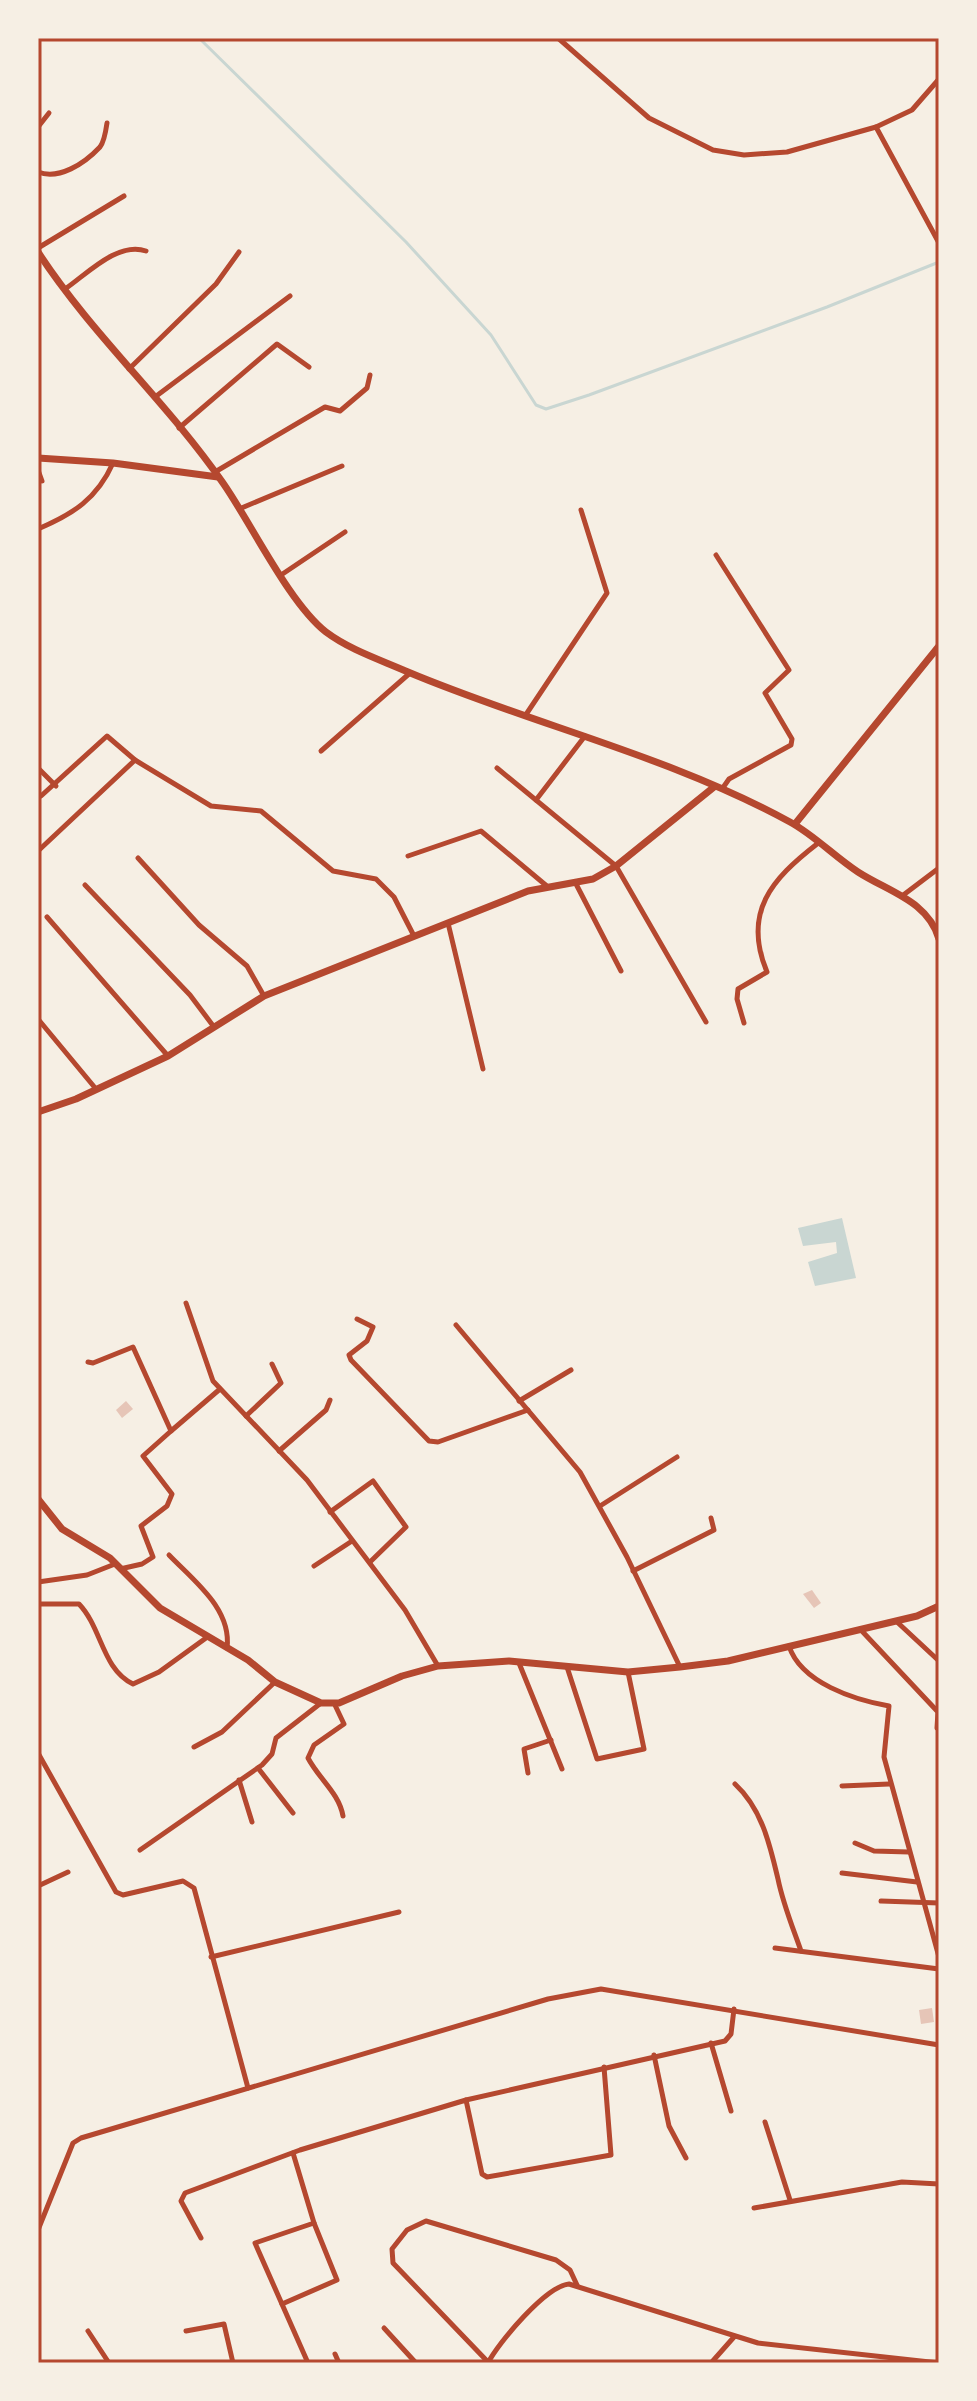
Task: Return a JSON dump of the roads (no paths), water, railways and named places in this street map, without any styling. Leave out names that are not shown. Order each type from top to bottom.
[{"type":"street","points":[[558,38],[649,118],[713,150],[744,155],[787,152],[876,127],[912,110],[939,79]]},
{"type":"street","points":[[38,127],[49,113]]},
{"type":"street","points":[[38,172],[52,177],[61,175],[101,146],[107,123]]},
{"type":"street","points":[[876,127],[938,241]]},
{"type":"street","points":[[124,196],[38,250],[64,290],[216,474],[281,575],[327,633],[410,673],[586,736],[718,788],[795,824],[817,844],[923,908],[932,917],[939,939]]},
{"type":"street","points":[[64,290],[122,250],[146,251]]},
{"type":"street","points":[[128,370],[216,284],[239,252]]},
{"type":"street","points":[[154,398],[290,296]]},
{"type":"street","points":[[179,428],[277,344],[309,367]]},
{"type":"street","points":[[38,458],[216,474],[325,407],[340,411],[367,388],[370,375]]},
{"type":"street","points":[[38,529],[67,516],[102,487],[113,463]]},
{"type":"street","points":[[238,509],[342,466]]},
{"type":"street","points":[[38,470],[42,481]]},
{"type":"street","points":[[525,716],[607,593],[581,510]]},
{"type":"street","points":[[281,575],[345,532]]},
{"type":"street","points":[[38,1112],[168,1056],[264,996],[528,891],[593,879],[616,866],[729,779],[791,745],[792,739],[765,693],[789,670],[716,555]]},
{"type":"street","points":[[795,824],[939,646]]},
{"type":"street","points":[[321,751],[410,673]]},
{"type":"street","points":[[41,796],[56,786],[107,736],[135,760],[211,806],[261,811],[333,871],[376,879],[394,897],[414,936]]},
{"type":"street","points":[[536,800],[586,736]]},
{"type":"street","points":[[38,851],[135,760]]},
{"type":"street","points":[[38,768],[56,786]]},
{"type":"street","points":[[497,768],[616,866],[706,1022]]},
{"type":"street","points":[[408,856],[481,831],[549,887]]},
{"type":"street","points":[[744,1023],[737,999],[738,989],[767,972],[760,956],[757,921],[767,895],[784,869],[817,844]]},
{"type":"street","points":[[138,858],[199,925],[247,966],[264,996]]},
{"type":"street","points":[[901,897],[939,868]]},
{"type":"street","points":[[575,882],[621,971]]},
{"type":"street","points":[[85,885],[190,995],[215,1028]]},
{"type":"street","points":[[47,917],[168,1056]]},
{"type":"street","points":[[448,923],[483,1069]]},
{"type":"street","points":[[38,1019],[96,1089]]},
{"type":"street","points":[[186,1303],[213,1381],[279,1451],[370,1562],[405,1610],[438,1666]]},
{"type":"street","points":[[357,1319],[373,1327],[367,1341],[349,1355],[351,1360],[429,1441],[438,1442],[528,1410]]},
{"type":"street","points":[[456,1325],[580,1472],[680,1667]]},
{"type":"street","points":[[88,1362],[133,1347],[171,1431]]},
{"type":"street","points":[[246,1416],[281,1383],[272,1364]]},
{"type":"street","points":[[519,1401],[571,1370]]},
{"type":"street","points":[[38,1582],[142,1564],[153,1557],[141,1526],[167,1506],[172,1494],[143,1456],[220,1389]]},
{"type":"street","points":[[279,1451],[326,1410],[330,1400]]},
{"type":"street","points":[[600,1506],[677,1457]]},
{"type":"street","points":[[330,1512],[373,1481],[388,1497],[406,1527],[370,1562]]},
{"type":"street","points":[[38,1500],[62,1529],[118,1566],[160,1608],[206,1638],[248,1660],[275,1682],[321,1703],[334,1703],[438,1666],[519,1662],[628,1672],[728,1661],[917,1616],[939,1606]]},
{"type":"street","points":[[633,1571],[714,1530],[711,1518]]},
{"type":"street","points":[[314,1566],[352,1541]]},
{"type":"street","points":[[169,1555],[216,1606],[225,1621],[227,1649]]},
{"type":"street","points":[[38,1604],[79,1604],[94,1626],[114,1670],[133,1684],[159,1672],[206,1638]]},
{"type":"street","points":[[896,1620],[939,1661]]},
{"type":"street","points":[[859,1629],[938,1708],[937,1728]]},
{"type":"street","points":[[789,1645],[793,1658],[812,1676],[861,1699],[889,1706],[883,1747],[889,1784],[937,1941],[939,1957]]},
{"type":"street","points":[[519,1662],[562,1769]]},
{"type":"street","points":[[567,1667],[597,1759],[644,1749],[628,1672]]},
{"type":"street","points":[[194,1747],[222,1732],[275,1682]]},
{"type":"street","points":[[140,1850],[258,1768],[272,1754],[276,1738],[321,1703]]},
{"type":"street","points":[[334,1703],[344,1724],[314,1745],[308,1758],[322,1783],[338,1797],[343,1816]]},
{"type":"street","points":[[528,1773],[524,1749],[551,1740]]},
{"type":"street","points":[[38,1753],[116,1892],[123,1895],[183,1881],[191,1883],[248,2088]]},
{"type":"street","points":[[258,1768],[293,1813]]},
{"type":"street","points":[[239,1780],[252,1822]]},
{"type":"street","points":[[735,1784],[755,1807],[777,1863],[777,1877],[801,1951]]},
{"type":"street","points":[[842,1786],[889,1784]]},
{"type":"street","points":[[855,1843],[874,1851],[909,1852]]},
{"type":"street","points":[[38,1886],[68,1872]]},
{"type":"street","points":[[842,1873],[917,1882]]},
{"type":"street","points":[[881,1901],[939,1903]]},
{"type":"street","points":[[211,1957],[399,1912]]},
{"type":"street","points":[[775,1948],[939,1969]]},
{"type":"street","points":[[38,2230],[73,2143],[506,2011],[601,1989],[939,2045]]},
{"type":"street","points":[[201,2238],[181,2197],[293,2153],[452,2103],[725,2041],[731,2034],[734,2009]]},
{"type":"street","points":[[711,2043],[731,2111]]},
{"type":"street","points":[[654,2055],[669,2126],[686,2158]]},
{"type":"street","points":[[466,2100],[482,2174],[487,2177],[594,2160],[611,2155],[604,2067]]},
{"type":"street","points":[[765,2122],[790,2200]]},
{"type":"street","points":[[282,2304],[337,2280],[314,2223],[293,2153]]},
{"type":"street","points":[[754,2208],[902,2182],[939,2184]]},
{"type":"street","points":[[577,2285],[565,2265],[530,2250],[430,2222],[407,2230],[392,2249],[393,2263],[488,2362],[522,2320],[559,2286],[577,2285],[734,2337],[804,2350],[939,2363]]},
{"type":"street","points":[[308,2363],[255,2243],[314,2223]]},
{"type":"street","points":[[186,2331],[224,2324],[233,2363]]},
{"type":"street","points":[[384,2328],[416,2363]]},
{"type":"street","points":[[88,2331],[109,2363]]},
{"type":"street","points":[[711,2363],[734,2337]]},
{"type":"street","points":[[335,2354],[339,2363]]},
{"type":"street","points":[[867,2354],[867,2363]]},
{"type":"waterway","points":[[199,38],[406,242],[491,335],[536,405],[546,409],[827,307],[939,262]]}]
